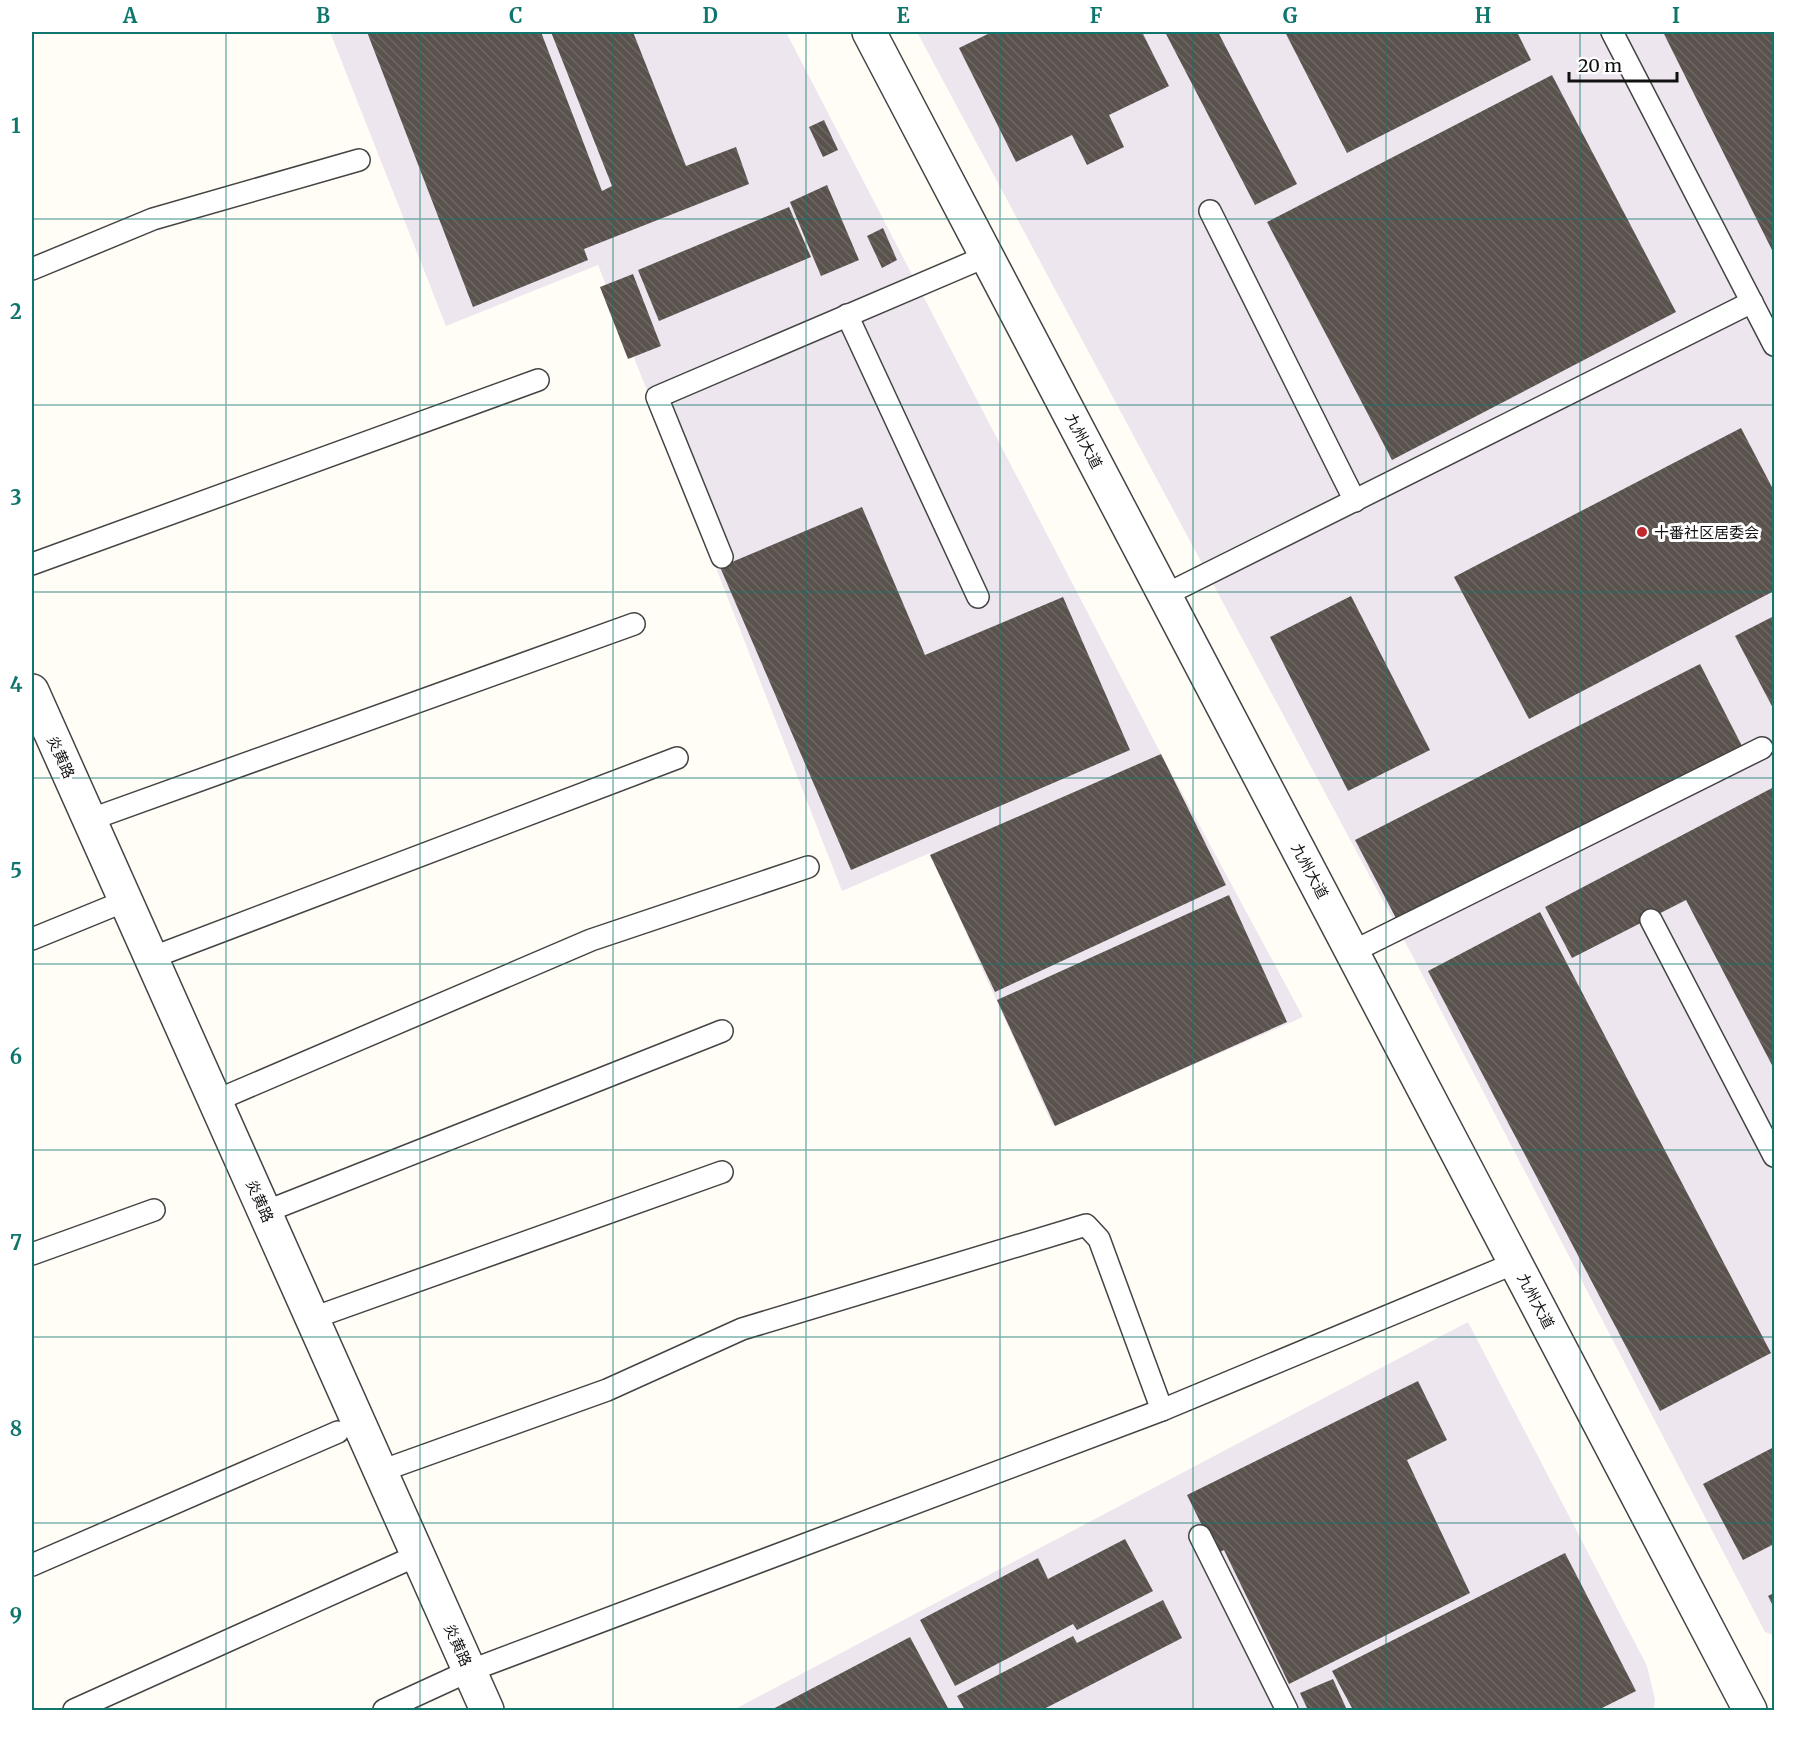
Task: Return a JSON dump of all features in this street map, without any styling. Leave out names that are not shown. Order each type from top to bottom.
[{"type":"street","name":"九州大道","points":[[869,32],[1750,1710]]},
{"type":"street","name":"炎黄路","points":[[32,692],[487,1710]]},
{"type":"lane","points":[[1612,32],[1774,345]]},
{"type":"lane","points":[[32,269],[153,219],[359,160]]},
{"type":"lane","points":[[1210,211],[1355,501]]},
{"type":"lane","points":[[722,556],[657,397],[987,256]]},
{"type":"lane","points":[[1165,596],[1752,302]]},
{"type":"lane","points":[[847,315],[978,597]]},
{"type":"lane","points":[[32,564],[538,380]]},
{"type":"lane","points":[[89,820],[634,624]]},
{"type":"lane","points":[[1352,952],[1762,748]]},
{"type":"lane","points":[[151,958],[677,758]]},
{"type":"lane","points":[[215,1101],[591,940],[808,867]]},
{"type":"lane","points":[[32,939],[125,901]]},
{"type":"lane","points":[[1651,920],[1774,1156]]},
{"type":"lane","points":[[265,1212],[722,1031]]},
{"type":"lane","points":[[313,1318],[722,1172]]},
{"type":"lane","points":[[32,1254],[154,1210]]},
{"type":"lane","points":[[381,1471],[606,1390],[742,1329],[1086,1225],[1099,1239],[1162,1410]]},
{"type":"lane","points":[[384,1710],[469,1671],[1162,1410],[1515,1263]]},
{"type":"lane","points":[[32,1565],[339,1432]]},
{"type":"lane","points":[[1200,1536],[1287,1710]]},
{"type":"lane","points":[[74,1710],[418,1555]]},
{"type":"shaded area","points":[[330,32],[786,32],[1160,752],[1303,1017],[1053,1126],[930,853],[842,891],[598,265],[446,326]]},
{"type":"shaded area","points":[[917,32],[1774,32],[1774,1635],[1765,1632],[1412,955]]},
{"type":"shaded area","points":[[1468,1322],[1647,1666],[1655,1699],[1654,1710],[733,1710]]},
{"type":"building","points":[[367,32],[541,32],[602,191],[612,186],[551,32],[633,32],[686,166],[736,147],[749,184],[584,249],[588,260],[473,307]]},
{"type":"building","points":[[992,32],[1142,32],[1169,86],[1109,115],[1124,147],[1087,165],[1072,135],[1016,162],[959,48]]},
{"type":"building","points":[[1165,32],[1218,32],[1297,184],[1255,205]]},
{"type":"building","points":[[1285,32],[1517,32],[1531,60],[1347,153]]},
{"type":"building","points":[[1663,32],[1774,32],[1774,254]]},
{"type":"building","points":[[1552,75],[1676,312],[1392,460],[1267,222]]},
{"type":"building","points":[[824,120],[838,150],[823,157],[809,127]]},
{"type":"building","points":[[827,185],[859,260],[821,276],[790,202]]},
{"type":"building","points":[[789,207],[811,257],[659,321],[638,270]]},
{"type":"building","points":[[883,228],[897,260],[882,268],[867,236]]},
{"type":"building","points":[[633,274],[661,346],[628,359],[600,287]]},
{"type":"building","points":[[1741,428],[1774,491],[1774,591],[1529,719],[1454,577]]},
{"type":"building","points":[[862,507],[925,655],[1063,597],[1130,750],[851,870],[720,567]]},
{"type":"building","points":[[1351,596],[1430,750],[1348,791],[1270,637]]},
{"type":"building","points":[[1774,616],[1774,710],[1735,636]]},
{"type":"building","points":[[1700,664],[1743,748],[1399,924],[1355,840]]},
{"type":"building","points":[[1161,754],[1226,885],[995,992],[930,855]]},
{"type":"building","points":[[1774,787],[1774,1069],[1686,900],[1572,958],[1545,907]]},
{"type":"building","points":[[1229,895],[1287,1022],[1055,1126],[997,1000]]},
{"type":"building","points":[[1540,912],[1771,1353],[1660,1411],[1428,971]]},
{"type":"building","points":[[1418,1381],[1447,1440],[1407,1460],[1470,1593],[1289,1684],[1224,1550],[1216,1554],[1187,1495]]},
{"type":"building","points":[[1774,1447],[1774,1544],[1743,1560],[1703,1484]]},
{"type":"building","points":[[1125,1539],[1153,1591],[1077,1630],[1073,1624],[955,1686],[920,1620],[1038,1558],[1048,1579]]},
{"type":"building","points":[[1565,1553],[1636,1691],[1598,1710],[1353,1710],[1332,1671]]},
{"type":"building","points":[[1774,1593],[1774,1608],[1768,1596]]},
{"type":"building","points":[[1163,1600],[1182,1638],[1042,1710],[965,1710],[957,1696],[1073,1636],[1077,1643]]},
{"type":"building","points":[[910,1637],[949,1710],[771,1710]]},
{"type":"building","points":[[1333,1679],[1347,1710],[1308,1710],[1300,1693]]},
{"type":"place","name":"十番社区居委会","points":[[1642,532]]}]
